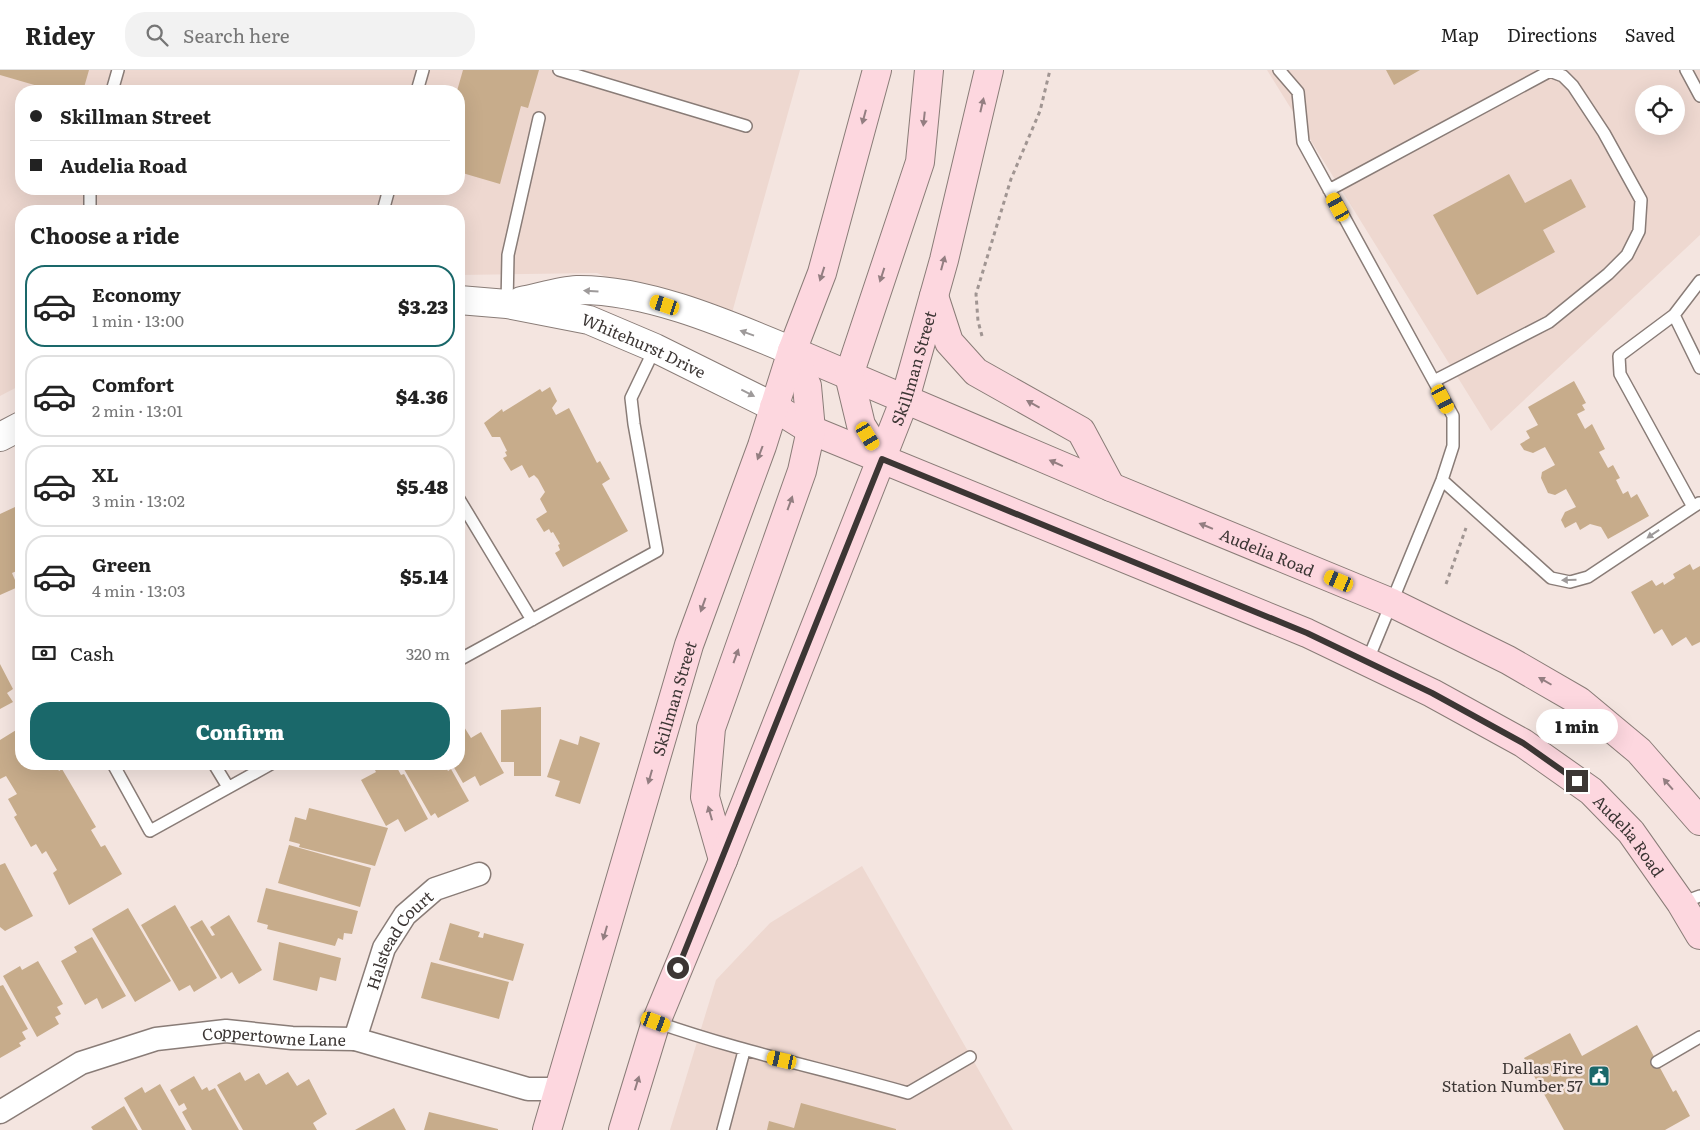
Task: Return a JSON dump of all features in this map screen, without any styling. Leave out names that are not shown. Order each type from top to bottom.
[{"type":"main road","name":"Skillman Street","points":[[548,1130],[689,645],[762,446],[792,351],[822,273],[877,70]]},
{"type":"main road","points":[[882,459],[861,425],[849,375],[920,162],[929,70]]},
{"type":"main road","name":"Skillman Street","points":[[623,1130],[656,1022],[723,860],[905,399],[966,172],[989,70]]},
{"type":"main road","points":[[934,296],[949,342],[976,372],[1081,431],[1111,488]]},
{"type":"main road","name":"Audelia Road","points":[[792,351],[1111,488],[1392,603],[1508,660],[1580,701],[1639,750],[1700,821]]},
{"type":"main road","points":[[723,860],[705,797],[710,728],[802,471],[811,430],[807,386],[792,351]]},
{"type":"main road","name":"Audelia Road","points":[[774,407],[811,430],[1307,633],[1432,693],[1523,743],[1591,791],[1631,832],[1691,899],[1700,935]]},
{"type":"street","name":"Whitehurst Drive","points":[[507,304],[575,290],[632,294],[748,333],[792,351]]},
{"type":"street","name":"Whitehurst Drive","points":[[465,300],[507,304],[589,320],[655,348],[774,407]]},
{"type":"street","points":[[0,437],[15,429]]},
{"type":"street","name":"Halstead Court","points":[[355,1040],[384,948],[405,915],[435,889],[479,874]]},
{"type":"street","name":"Coppertowne Lane","points":[[0,1112],[80,1063],[156,1039],[226,1031],[292,1038],[355,1040],[528,1089],[559,1089]]},
{"type":"lane","points":[[114,85],[118,70]]},
{"type":"lane","points":[[419,85],[423,70]]},
{"type":"lane","points":[[559,70],[746,126]]},
{"type":"lane","points":[[1279,70],[1298,92],[1303,142],[1453,416],[1453,446],[1442,480],[1367,662]]},
{"type":"lane","points":[[1686,70],[1700,96]]},
{"type":"lane","points":[[1329,190],[1550,71],[1563,76],[1573,86],[1604,132],[1641,200],[1639,231],[1627,254],[1608,274],[1549,322],[1434,381]]},
{"type":"lane","points":[[507,304],[508,255],[540,118]]},
{"type":"lane","points":[[1442,480],[1551,578],[1570,582],[1588,577],[1697,505],[1620,374],[1618,356],[1674,315],[1700,281]]},
{"type":"lane","points":[[1674,315],[1700,368]]},
{"type":"lane","points":[[465,657],[656,551],[631,398],[655,348]]},
{"type":"lane","points":[[465,509],[532,620]]},
{"type":"lane","points":[[116,770],[150,831],[260,770]]},
{"type":"lane","points":[[218,770],[228,787]]},
{"type":"lane","points":[[656,1022],[744,1050],[840,1073],[908,1092],[970,1057]]},
{"type":"lane","points":[[1657,1062],[1700,1037]]},
{"type":"lane","points":[[723,1130],[744,1050]]},
{"type":"path","points":[[982,338],[978,321],[976,294],[1011,179],[1040,111],[1050,70]]},
{"type":"path","points":[[1446,584],[1474,507]]},
{"type":"shaded area","points":[[0,70],[800,70],[728,327],[597,273],[465,275],[465,205],[15,205],[15,388],[0,396]]},
{"type":"shaded area","points":[[1267,70],[1700,70],[1700,235],[1491,431]]},
{"type":"shaded area","points":[[862,866],[1013,1130],[670,1130],[716,980],[770,923]]},
{"type":"building","points":[[0,70],[89,70],[85,85],[34,85],[0,75]]},
{"type":"building","points":[[463,70],[539,70],[528,108],[521,106],[500,184],[465,174],[465,85],[459,85]]},
{"type":"building","points":[[1386,70],[1420,70],[1394,85]]},
{"type":"building","points":[[1509,174],[1525,203],[1571,179],[1586,207],[1543,230],[1555,252],[1477,295],[1433,215]]},
{"type":"building","points":[[1574,381],[1586,403],[1582,405],[1585,410],[1577,414],[1585,429],[1592,424],[1605,449],[1599,452],[1608,468],[1613,465],[1620,478],[1616,480],[1623,494],[1628,491],[1631,498],[1637,494],[1649,516],[1608,539],[1601,527],[1590,524],[1580,530],[1576,522],[1565,528],[1561,520],[1565,512],[1576,507],[1566,489],[1555,495],[1548,493],[1541,478],[1542,472],[1555,465],[1545,447],[1533,453],[1524,450],[1520,444],[1530,438],[1526,431],[1538,425],[1528,407]]},
{"type":"building","points":[[550,387],[557,401],[552,408],[556,415],[569,408],[597,463],[600,461],[610,479],[602,484],[628,531],[563,567],[555,553],[560,550],[558,545],[560,544],[553,532],[551,533],[549,529],[544,532],[536,519],[547,512],[540,499],[545,492],[538,479],[534,475],[529,478],[522,465],[511,471],[503,458],[507,456],[505,452],[507,451],[500,437],[492,437],[484,423],[502,409],[503,412],[540,389],[542,392]]},
{"type":"building","points":[[15,507],[15,572],[12,573],[15,580],[15,588],[0,595],[0,514]]},
{"type":"building","points":[[1690,564],[1693,570],[1700,566],[1700,642],[1692,646],[1686,637],[1672,646],[1662,629],[1654,634],[1631,592],[1652,580],[1656,586],[1663,582],[1664,585],[1675,578],[1673,574]]},
{"type":"building","points":[[0,664],[13,689],[7,693],[13,702],[0,709]]},
{"type":"building","points":[[541,707],[541,776],[514,776],[514,762],[501,762],[501,710]]},
{"type":"building","points":[[465,728],[471,738],[481,732],[504,773],[480,786],[475,776],[463,783],[455,770],[465,770]]},
{"type":"building","points":[[15,731],[15,770],[63,770],[96,827],[91,830],[101,847],[105,845],[122,874],[69,905],[53,873],[57,870],[46,851],[42,854],[36,844],[31,847],[14,817],[17,815],[8,799],[17,794],[6,776],[0,779],[0,740]]},
{"type":"building","points":[[580,736],[600,743],[580,804],[555,796],[560,781],[547,777],[560,739],[578,745]]},
{"type":"building","points":[[375,770],[398,770],[401,775],[404,774],[428,819],[405,832],[398,819],[386,826],[361,780],[376,772]]},
{"type":"building","points":[[404,770],[452,770],[469,801],[438,818],[435,813],[431,816]]},
{"type":"building","points":[[309,808],[388,828],[375,866],[299,847],[300,844],[289,841],[295,817],[306,820]]},
{"type":"building","points":[[289,845],[371,868],[360,907],[278,883]]},
{"type":"building","points":[[5,863],[33,916],[5,931],[0,927],[0,865]]},
{"type":"building","points":[[266,888],[358,911],[352,934],[344,933],[343,940],[338,938],[335,946],[267,929],[268,925],[257,922]]},
{"type":"building","points":[[175,905],[217,978],[194,992],[190,985],[179,991],[141,925]]},
{"type":"building","points":[[128,908],[171,981],[135,1002],[92,929]]},
{"type":"building","points":[[229,915],[262,970],[239,984],[232,972],[221,979],[190,927],[202,920],[212,936],[215,935],[210,927]]},
{"type":"building","points":[[450,923],[480,932],[478,937],[483,938],[484,933],[524,944],[513,981],[439,960]]},
{"type":"building","points":[[92,937],[126,996],[102,1009],[97,998],[85,1005],[61,961],[77,952],[74,947]]},
{"type":"building","points":[[279,942],[341,958],[336,981],[320,977],[317,991],[273,980]]},
{"type":"building","points":[[38,961],[63,1004],[57,1007],[61,1014],[55,1017],[59,1024],[37,1037],[3,976],[20,966],[22,970]]},
{"type":"building","points":[[431,962],[509,982],[499,1019],[421,998]]},
{"type":"building","points":[[3,985],[28,1029],[22,1032],[26,1039],[19,1043],[21,1046],[0,1058],[0,986]]},
{"type":"building","name":"Dallas Fire Station Number 57","points":[[1637,1025],[1673,1092],[1676,1090],[1690,1116],[1665,1130],[1564,1130],[1524,1058],[1570,1033],[1582,1056]]},
{"type":"building","points":[[240,1072],[245,1081],[259,1073],[266,1085],[288,1072],[297,1086],[309,1079],[327,1114],[313,1123],[317,1130],[243,1130],[217,1085]]},
{"type":"building","points":[[194,1076],[202,1090],[207,1087],[209,1091],[215,1088],[239,1130],[192,1130],[182,1112],[187,1109],[184,1103],[179,1106],[170,1090]]},
{"type":"building","points":[[160,1084],[186,1130],[142,1130],[124,1098],[142,1087],[145,1093]]},
{"type":"building","points":[[801,1103],[896,1130],[767,1130],[769,1121],[794,1128]]},
{"type":"building","points":[[124,1106],[138,1130],[93,1130],[91,1127]]},
{"type":"building","points":[[394,1108],[406,1130],[355,1130]]},
{"type":"building","points":[[429,1112],[498,1129],[498,1130],[424,1130]]},
{"type":"place","name":"Dallas Fire Station Number 57","points":[[1599,1076]]},
{"type":"route","points":[[678,968],[723,860],[882,459],[1307,633],[1432,693],[1523,743],[1577,781]]}]
